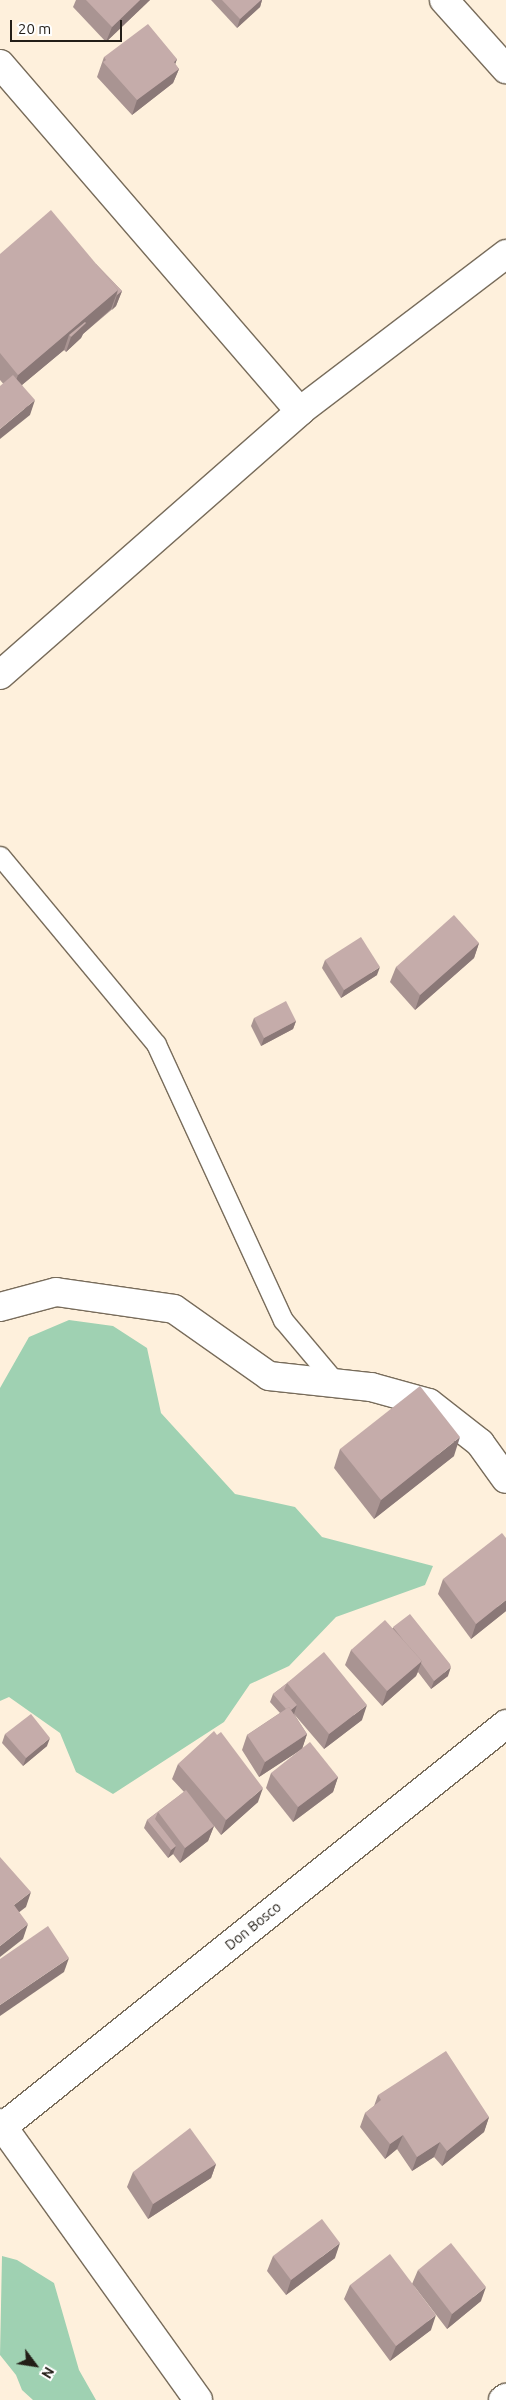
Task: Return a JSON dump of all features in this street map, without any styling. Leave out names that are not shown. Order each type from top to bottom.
[{"type":"street","points":[[444,0],[506,69]]},
{"type":"street","points":[[0,64],[300,411]]},
{"type":"street","points":[[0,675],[300,411],[506,254]]},
{"type":"street","points":[[0,1306],[56,1292],[174,1309],[269,1376],[371,1387],[429,1402],[480,1443],[506,1479]]},
{"type":"street","name":"Don Bosco","points":[[1,2126],[506,1724]]},
{"type":"street","points":[[1,2126],[198,2400]]},
{"type":"lane","points":[[0,856],[156,1044],[283,1320],[336,1383]]},
{"type":"green space","points":[[69,1320],[113,1326],[147,1348],[161,1413],[235,1494],[295,1507],[322,1537],[433,1566],[425,1585],[336,1617],[289,1666],[250,1684],[224,1722],[113,1794],[76,1772],[60,1733],[9,1697],[0,1701],[0,1388],[29,1337]]},
{"type":"green space","points":[[2,2256],[17,2260],[54,2283],[79,2370],[96,2400],[33,2400],[22,2390],[16,2375],[0,2355]]},
{"type":"building","points":[[86,0],[140,0],[112,27]]},
{"type":"building","points":[[222,0],[261,0],[240,19]]},
{"type":"building","points":[[148,24],[177,59],[174,62],[179,69],[137,100],[103,62],[106,60],[104,57]]},
{"type":"building","points":[[51,210],[118,290],[18,375],[0,353],[0,254]]},
{"type":"building","points":[[96,264],[122,291],[117,295],[118,290]]},
{"type":"building","points":[[85,322],[71,337],[69,335]]},
{"type":"building","points":[[13,375],[35,400],[0,429],[0,386]]},
{"type":"building","points":[[454,915],[479,943],[420,995],[396,967]]},
{"type":"building","points":[[361,937],[380,967],[344,990],[325,960]]},
{"type":"building","points":[[286,1001],[296,1021],[264,1038],[254,1018]]},
{"type":"building","points":[[420,1386],[460,1437],[381,1500],[340,1449]]},
{"type":"building","points":[[502,1533],[506,1538],[506,1600],[476,1624],[443,1579]]},
{"type":"building","points":[[410,1614],[450,1664],[451,1667],[434,1681],[421,1663],[422,1661],[393,1627]]},
{"type":"building","points":[[385,1620],[422,1661],[387,1691],[351,1650]]},
{"type":"building","points":[[324,1652],[367,1705],[329,1734],[287,1683]]},
{"type":"building","points":[[287,1683],[284,1690],[297,1705],[291,1710],[289,1707],[286,1709],[273,1694]]},
{"type":"building","points":[[289,1707],[307,1734],[265,1762],[247,1735]]},
{"type":"building","points":[[31,1714],[50,1738],[26,1758],[5,1734]]},
{"type":"building","points":[[214,1731],[217,1735],[221,1732],[263,1788],[226,1820],[178,1764]]},
{"type":"building","points":[[310,1742],[338,1777],[298,1807],[271,1773]]},
{"type":"building","points":[[186,1790],[214,1826],[185,1848],[158,1812]]},
{"type":"building","points":[[178,1796],[158,1812],[155,1819],[176,1846],[171,1850],[147,1820]]},
{"type":"building","points":[[0,1857],[31,1892],[14,1905],[28,1924],[0,1946]]},
{"type":"building","points":[[48,1926],[69,1958],[0,2005],[0,1959]]},
{"type":"building","points":[[446,2051],[489,2117],[447,2151],[440,2142],[417,2157],[403,2135],[390,2144],[365,2113],[381,2100],[378,2095]]},
{"type":"building","points":[[190,2128],[216,2164],[153,2204],[133,2172]]},
{"type":"building","points":[[322,2219],[340,2243],[291,2280],[273,2256]]},
{"type":"building","points":[[451,2243],[486,2287],[452,2314],[418,2270]]},
{"type":"building","points":[[390,2254],[436,2315],[396,2346],[350,2285]]}]
